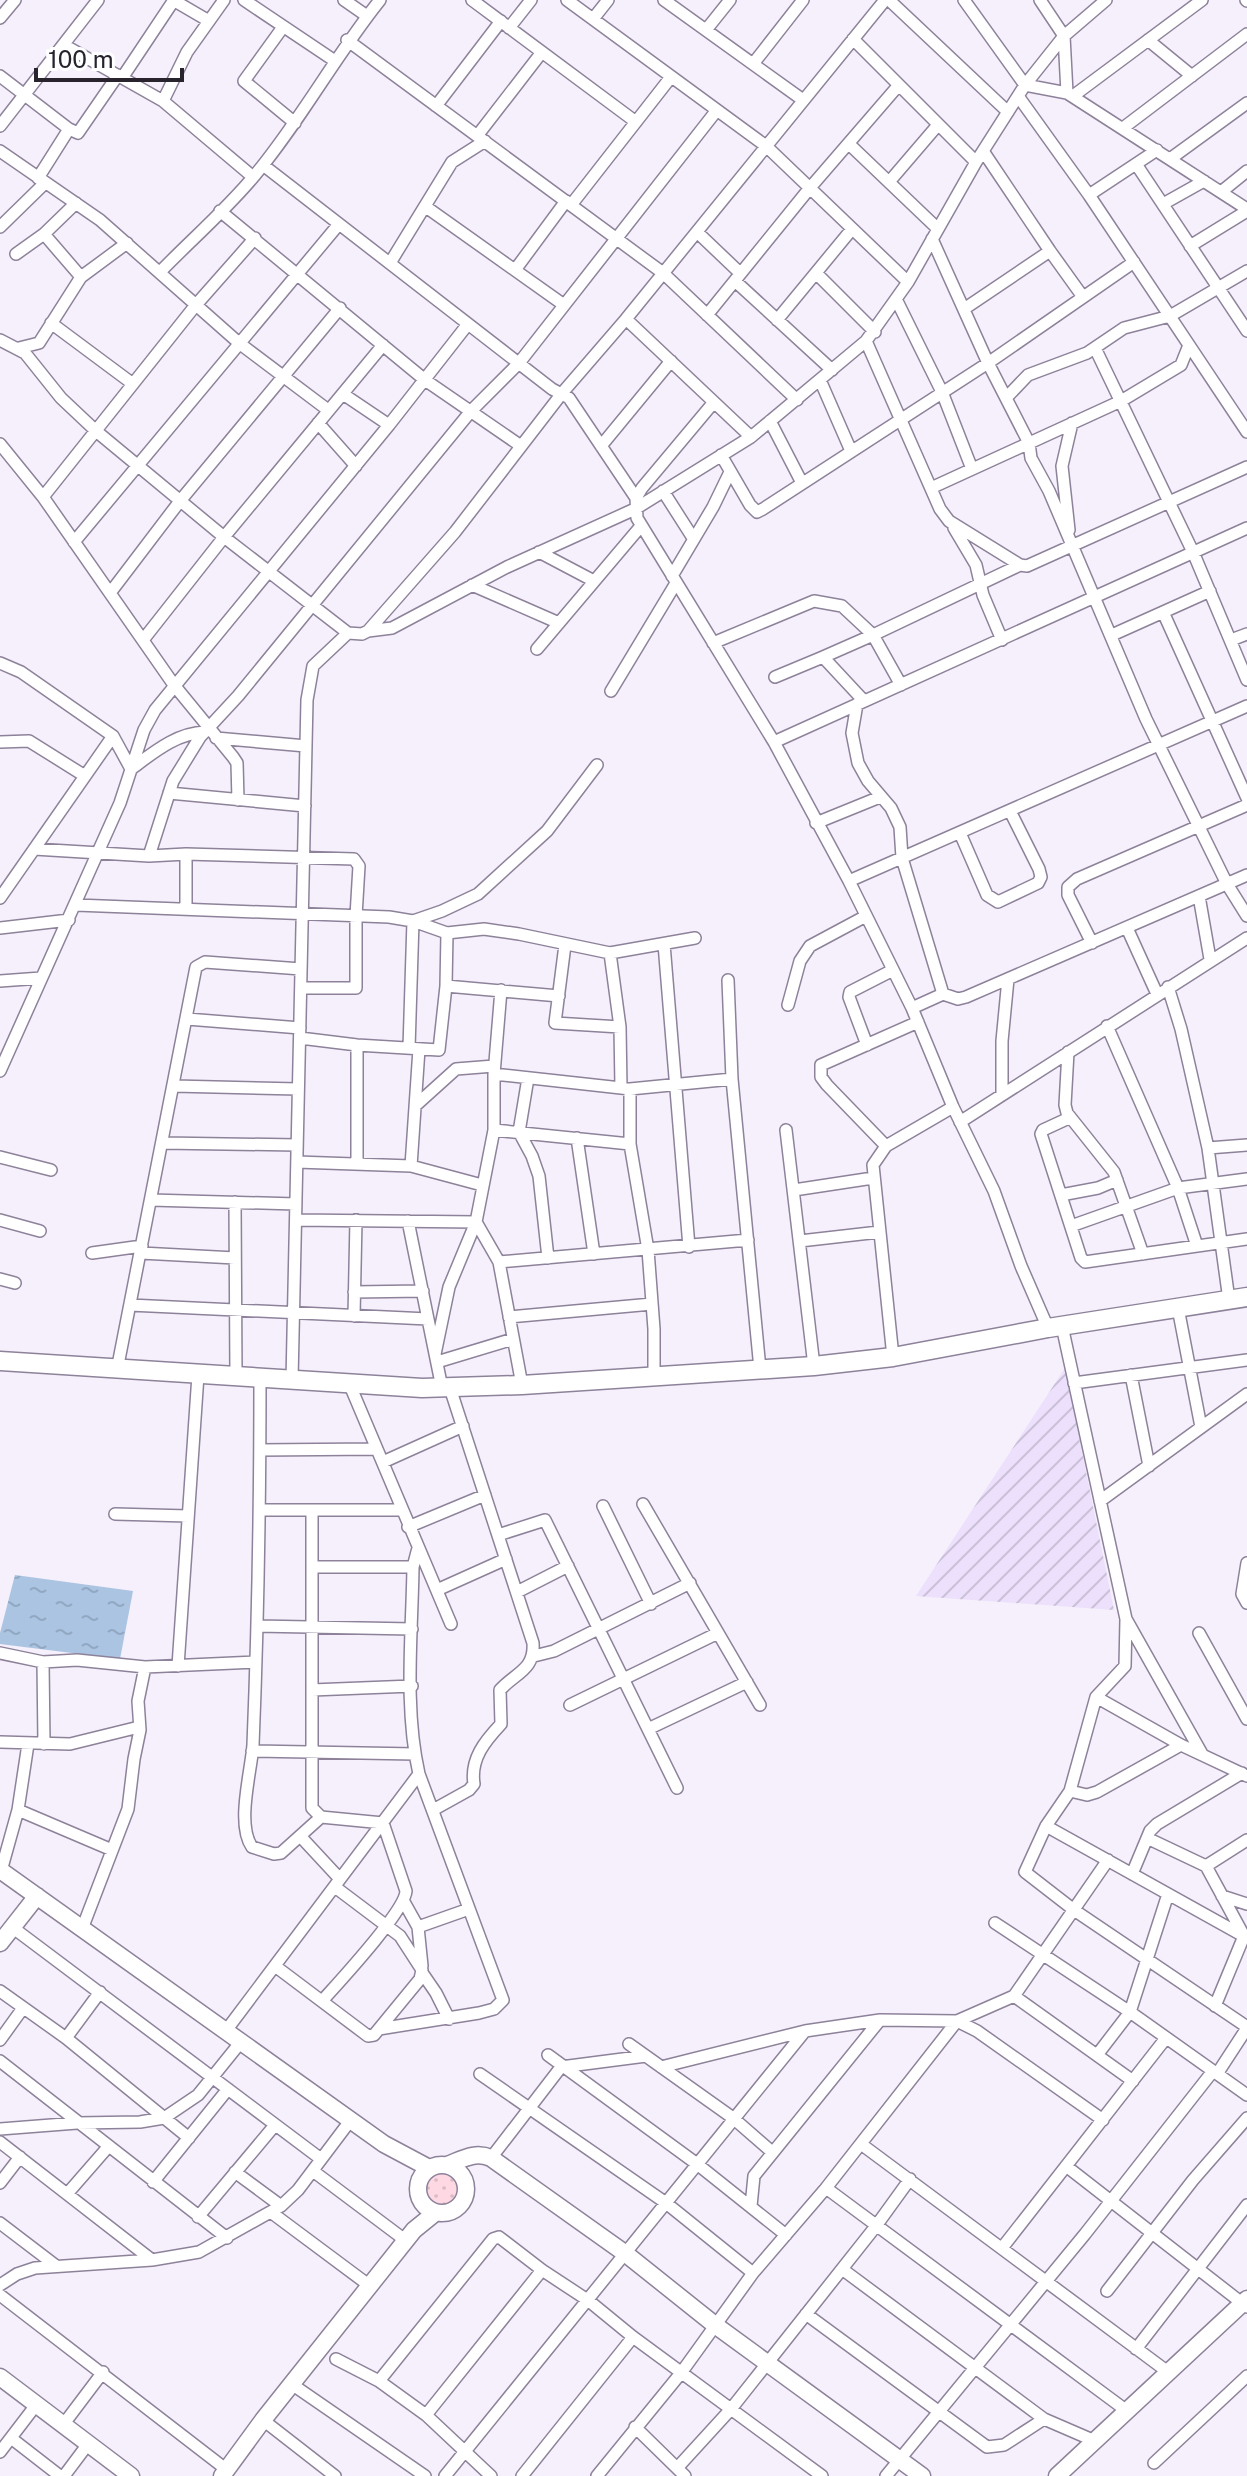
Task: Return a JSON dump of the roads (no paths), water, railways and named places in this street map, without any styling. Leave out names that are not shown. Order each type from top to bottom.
[{"type":"main road","points":[[0,1361],[446,1388],[522,1385],[814,1366],[893,1357],[1055,1327],[1238,1299]]},
{"type":"street","points":[[0,126],[98,0]]},
{"type":"street","points":[[0,76],[78,133],[174,0],[209,21]]},
{"type":"street","points":[[163,101],[187,52],[224,0]]},
{"type":"street","points":[[244,0],[335,61]]},
{"type":"street","points":[[344,0],[367,16]]},
{"type":"street","points":[[160,272],[263,165],[295,123],[347,40],[380,0]]},
{"type":"street","points":[[472,0],[636,122]]},
{"type":"street","points":[[436,106],[505,24],[531,0]]},
{"type":"street","points":[[567,0],[766,146],[908,282]]},
{"type":"street","points":[[593,19],[608,0]]},
{"type":"street","points":[[664,0],[803,100]]},
{"type":"street","points":[[706,30],[730,0]]},
{"type":"street","points":[[753,64],[803,0]]},
{"type":"street","points":[[368,631],[455,532],[563,392],[887,0],[1008,112]]},
{"type":"street","points":[[964,0],[1025,85],[1070,94],[1247,210],[1190,246]]},
{"type":"street","points":[[1040,0],[1064,36],[1070,94]]},
{"type":"street","points":[[0,340],[19,348],[38,366],[61,398],[96,431],[224,537],[348,633],[362,634],[392,628],[663,491],[751,437],[832,370],[870,336],[908,282],[976,162],[1025,85],[1064,36],[1106,0]]},
{"type":"street","points":[[1070,94],[1202,0]]},
{"type":"street","points":[[0,18],[13,1]]},
{"type":"street","points":[[283,27],[244,81],[295,123]]},
{"type":"street","points":[[1123,128],[1247,34]]},
{"type":"street","points":[[853,39],[976,162]]},
{"type":"street","points":[[347,40],[663,273],[797,400]]},
{"type":"street","points":[[1148,40],[1192,76]]},
{"type":"street","points":[[64,45],[163,101],[253,177]]},
{"type":"street","points":[[390,263],[452,162],[481,139],[542,52]]},
{"type":"street","points":[[515,270],[671,77]]},
{"type":"street","points":[[707,315],[898,86]]},
{"type":"street","points":[[1018,96],[1089,195],[1247,432]]},
{"type":"street","points":[[1170,159],[1247,103]]},
{"type":"street","points":[[149,856],[173,781],[204,733],[238,696],[471,411],[519,363],[717,110]]},
{"type":"street","points":[[889,182],[937,126]]},
{"type":"street","points":[[0,227],[42,181],[69,129]]},
{"type":"street","points":[[849,144],[889,182],[935,234],[964,309],[1029,443],[1031,458],[1049,491],[1146,719],[1161,744],[1227,884],[1247,916]]},
{"type":"street","points":[[1089,195],[1157,150]]},
{"type":"street","points":[[0,151],[100,220],[239,343],[328,410]]},
{"type":"street","points":[[983,151],[1083,297]]},
{"type":"street","points":[[1136,164],[1247,331]]},
{"type":"street","points":[[263,165],[552,389],[563,392],[601,446],[636,504],[641,526],[774,742],[849,881],[912,1008],[953,1107],[994,1191],[1021,1266],[1055,1327],[1074,1383],[1126,1619],[1125,1666],[1096,1697],[1070,1791],[1046,1826],[1025,1872],[1074,1910],[1247,2027],[1215,2073],[1047,2282],[886,2476]]},
{"type":"street","points":[[1221,192],[1247,171]]},
{"type":"street","points":[[1163,204],[1204,181]]},
{"type":"street","points":[[16,254],[44,234],[76,203]]},
{"type":"street","points":[[426,207],[564,305]]},
{"type":"street","points":[[220,211],[425,380],[521,446]]},
{"type":"street","points":[[74,542],[339,224]]},
{"type":"street","points":[[777,320],[852,229]]},
{"type":"street","points":[[697,232],[777,320],[832,370]]},
{"type":"street","points":[[44,234],[81,277]]},
{"type":"street","points":[[43,497],[195,306],[255,238]]},
{"type":"street","points":[[19,348],[39,343],[81,277],[127,243]]},
{"type":"street","points":[[964,309],[1050,251]]},
{"type":"street","points":[[721,455],[757,512],[988,363],[1134,262]]},
{"type":"street","points":[[1006,398],[1028,375],[1095,348],[1124,328],[1170,316],[1247,271]]},
{"type":"street","points":[[817,274],[870,336],[900,420],[931,488],[976,565],[983,595],[1002,640]]},
{"type":"street","points":[[896,299],[942,392],[972,469]]},
{"type":"street","points":[[110,593],[180,501],[340,308]]},
{"type":"street","points":[[626,319],[751,437]]},
{"type":"street","points":[[51,323],[133,384]]},
{"type":"street","points":[[0,1071],[6,1039],[41,978],[76,905],[120,803],[144,730],[174,685],[270,572],[468,324]]},
{"type":"street","points":[[143,640],[383,345]]},
{"type":"street","points":[[931,488],[1121,401],[1181,365],[1189,345]]},
{"type":"street","points":[[1095,348],[1193,552],[1247,680]]},
{"type":"street","points":[[601,446],[671,361]]},
{"type":"street","points":[[820,380],[851,451]]},
{"type":"street","points":[[343,394],[389,425]]},
{"type":"street","points":[[636,504],[714,402]]},
{"type":"street","points":[[770,421],[802,483]]},
{"type":"street","points":[[318,423],[356,466]]},
{"type":"street","points":[[1071,546],[1062,466],[1072,423]]},
{"type":"street","points":[[0,444],[43,497],[204,733]]},
{"type":"street","points":[[949,521],[1020,565],[1027,566],[1247,467]]},
{"type":"street","points":[[611,691],[730,472]]},
{"type":"street","points":[[663,491],[693,538]]},
{"type":"street","points":[[537,649],[641,526]]},
{"type":"street","points":[[774,742],[1247,528]]},
{"type":"street","points":[[539,552],[594,581]]},
{"type":"street","points":[[775,677],[873,635],[1020,565]]},
{"type":"street","points":[[472,585],[559,623]]},
{"type":"street","points":[[1112,635],[1210,591]]},
{"type":"street","points":[[713,643],[814,601],[842,606],[873,635],[901,685]]},
{"type":"street","points":[[1163,612],[1247,798]]},
{"type":"street","points":[[292,1380],[307,700],[313,666],[348,633]]},
{"type":"street","points":[[1231,640],[1247,634]]},
{"type":"street","points":[[823,657],[860,703]]},
{"type":"street","points":[[0,663],[21,672],[113,736],[131,769]]},
{"type":"street","points":[[860,703],[852,733],[854,751],[861,771],[891,808],[900,827],[902,858],[943,994]]},
{"type":"street","points":[[849,881],[1247,706]]},
{"type":"street","points":[[131,769],[192,732],[219,738],[306,746]]},
{"type":"street","points":[[0,898],[113,736]]},
{"type":"street","points":[[219,738],[237,763],[238,800]]},
{"type":"street","points":[[0,742],[29,741],[85,776]]},
{"type":"street","points":[[413,921],[478,894],[547,831],[597,765]]},
{"type":"street","points":[[169,793],[305,806]]},
{"type":"street","points":[[816,823],[880,797]]},
{"type":"street","points":[[1092,943],[1068,895],[1068,887],[1077,879],[1247,805]]},
{"type":"street","points":[[960,833],[987,895],[998,902],[1038,883],[1041,877],[1010,811]]},
{"type":"street","points":[[34,849],[149,856],[186,854],[354,859],[359,866],[356,988],[301,988]]},
{"type":"street","points":[[186,854],[186,909]]},
{"type":"street","points":[[912,1008],[943,994],[958,999],[966,997],[1247,875]]},
{"type":"street","points":[[1199,896],[1210,959]]},
{"type":"street","points":[[76,905],[413,921],[447,933],[484,929],[610,953],[695,938]]},
{"type":"street","points":[[788,1005],[800,961],[810,946],[866,916]]},
{"type":"street","points":[[0,928],[69,920]]},
{"type":"street","points":[[411,1166],[415,1106],[413,921]]},
{"type":"street","points":[[1127,928],[1157,994]]},
{"type":"street","points":[[187,1019],[300,1033],[357,1045],[439,1050],[446,986],[447,933]]},
{"type":"street","points":[[960,1122],[1247,938]]},
{"type":"street","points":[[664,944],[689,1247]]},
{"type":"street","points":[[565,945],[555,1023],[620,1027]]},
{"type":"street","points":[[610,953],[630,1144],[648,1250],[654,1376]]},
{"type":"street","points":[[117,1370],[196,967],[205,962],[301,969]]},
{"type":"street","points":[[867,1045],[849,997],[850,992],[893,970]]},
{"type":"street","points":[[0,981],[41,978]]},
{"type":"street","points":[[1002,1095],[1002,1041],[1008,979]]},
{"type":"street","points":[[728,980],[732,1079],[760,1369]]},
{"type":"street","points":[[446,986],[559,996]]},
{"type":"street","points":[[1168,987],[1181,1029],[1208,1148],[1221,1243],[1238,1299]]},
{"type":"street","points":[[436,1358],[449,1287],[476,1222],[494,1130],[494,1070],[501,990]]},
{"type":"street","points":[[886,1146],[821,1077],[821,1065],[918,1022]]},
{"type":"street","points":[[1107,1026],[1178,1188],[1197,1246]]},
{"type":"street","points":[[357,1045],[357,1164]]},
{"type":"street","points":[[1068,1052],[1065,1105],[1069,1118],[1107,1161],[1117,1180],[1143,1254]]},
{"type":"street","points":[[415,1106],[456,1069],[494,1070],[528,1078],[625,1088],[732,1079]]},
{"type":"street","points":[[528,1078],[519,1132],[539,1176],[548,1258]]},
{"type":"street","points":[[174,1086],[298,1089]]},
{"type":"street","points":[[893,1357],[873,1165],[886,1146],[953,1107]]},
{"type":"street","points":[[1069,1118],[1043,1130],[1041,1134],[1081,1258],[1085,1262],[1247,1239]]},
{"type":"street","points":[[494,1130],[630,1144]]},
{"type":"street","points":[[786,1130],[814,1366]]},
{"type":"street","points":[[577,1138],[594,1254]]},
{"type":"street","points":[[163,1143],[297,1145]]},
{"type":"street","points":[[1208,1148],[1247,1145]]},
{"type":"street","points":[[0,1157],[51,1170]]},
{"type":"street","points":[[297,1162],[411,1166],[482,1185]]},
{"type":"street","points":[[794,1190],[873,1178]]},
{"type":"street","points":[[1071,1226],[1178,1188],[1247,1179]]},
{"type":"street","points":[[1061,1195],[1098,1188],[1117,1180]]},
{"type":"street","points":[[151,1200],[296,1204]]},
{"type":"street","points":[[235,1202],[236,1377]]},
{"type":"street","points":[[0,1220],[40,1231]]},
{"type":"street","points":[[296,1220],[476,1222]]},
{"type":"street","points":[[354,1316],[356,1220]]},
{"type":"street","points":[[408,1221],[436,1358],[463,1426],[533,1643],[534,1656],[525,1669],[500,1690],[501,1724],[479,1753],[473,1775],[474,1784],[433,1810]]},
{"type":"street","points":[[476,1222],[499,1262],[522,1385]]},
{"type":"street","points":[[800,1241],[879,1232]]},
{"type":"street","points":[[499,1262],[748,1240]]},
{"type":"street","points":[[92,1253],[141,1250],[235,1258]]},
{"type":"street","points":[[0,1279],[15,1283]]},
{"type":"street","points":[[354,1292],[423,1291]]},
{"type":"street","points":[[509,1317],[652,1304]]},
{"type":"street","points":[[130,1305],[428,1319]]},
{"type":"street","points":[[1178,1308],[1201,1427]]},
{"type":"street","points":[[436,1358],[513,1339]]},
{"type":"street","points":[[1074,1383],[1247,1360]]},
{"type":"street","points":[[178,1666],[198,1375]]},
{"type":"street","points":[[1131,1375],[1149,1466]]},
{"type":"street","points":[[260,1378],[256,1662],[245,1818],[248,1843],[274,1854],[286,1850],[321,1817]]},
{"type":"street","points":[[349,1383],[451,1624]]},
{"type":"street","points":[[1100,1501],[1247,1394]]},
{"type":"street","points":[[383,1462],[463,1426]]},
{"type":"street","points":[[260,1450],[377,1449]]},
{"type":"street","points":[[408,1527],[485,1495]]},
{"type":"street","points":[[643,1504],[760,1705]]},
{"type":"street","points":[[603,1506],[651,1604]]},
{"type":"street","points":[[260,1510],[402,1510]]},
{"type":"street","points":[[312,1510],[312,1808],[321,1817],[383,1823]]},
{"type":"street","points":[[115,1514],[188,1516]]},
{"type":"street","points":[[498,1535],[545,1520],[677,1788]]},
{"type":"street","points":[[379,2029],[494,2009],[503,2000],[419,1774],[412,1743],[413,1567],[418,1548]]},
{"type":"street","points":[[437,1590],[506,1559]]},
{"type":"street","points":[[1247,1563],[1242,1594],[1247,1603]]},
{"type":"street","points":[[517,1592],[568,1566]]},
{"type":"street","points":[[313,1567],[413,1567]]},
{"type":"street","points":[[534,1656],[554,1651],[599,1630],[690,1583]]},
{"type":"street","points":[[1126,1619],[1202,1755]]},
{"type":"street","points":[[257,1626],[412,1629]]},
{"type":"street","points":[[570,1705],[718,1633]]},
{"type":"street","points":[[1199,1633],[1247,1719]]},
{"type":"street","points":[[0,1653],[43,1662],[77,1660],[145,1667],[256,1662]]},
{"type":"street","points":[[43,1662],[44,1744]]},
{"type":"street","points":[[82,1929],[128,1809],[140,1730],[138,1701],[145,1667]]},
{"type":"street","points":[[648,1729],[747,1682]]},
{"type":"street","points":[[312,1690],[412,1686]]},
{"type":"street","points":[[1096,1697],[1181,1745],[1244,1775]]},
{"type":"street","points":[[0,1742],[70,1744],[135,1728],[140,1730]]},
{"type":"street","points":[[28,1744],[18,1810],[1,1871],[384,2144],[429,2168],[473,2155],[491,2158],[626,2254],[715,2325],[922,2476]]},
{"type":"street","points":[[1070,1791],[1087,1795],[1097,1792],[1181,1745]]},
{"type":"street","points":[[252,1751],[415,1754]]},
{"type":"street","points":[[225,2032],[419,1774]]},
{"type":"street","points":[[1132,1874],[1147,1838],[1157,1824],[1244,1775]]},
{"type":"street","points":[[18,1810],[112,1850]]},
{"type":"street","points":[[322,2001],[404,1902],[406,1891],[383,1823]]},
{"type":"street","points":[[1046,1826],[1245,1937]]},
{"type":"street","points":[[301,1837],[337,1883],[400,1936],[449,2019]]},
{"type":"street","points":[[1147,1838],[1206,1866],[1245,1937]]},
{"type":"street","points":[[1206,1866],[1247,1840]]},
{"type":"street","points":[[661,2067],[805,2031],[880,2020],[957,2021],[1014,1996],[1108,1860]]},
{"type":"street","points":[[1097,2055],[1130,2012],[1168,1894]]},
{"type":"street","points":[[0,1943],[37,1896]]},
{"type":"street","points":[[1222,1896],[1247,1904]]},
{"type":"street","points":[[275,1966],[363,2034],[374,2035],[422,1972],[418,1927],[404,1902]]},
{"type":"street","points":[[418,1927],[469,1909]]},
{"type":"street","points":[[995,1923],[1130,2012],[1247,2095]]},
{"type":"street","points":[[12,1927],[321,2159]]},
{"type":"street","points":[[1215,2006],[1245,1937]]},
{"type":"street","points":[[0,1991],[66,2038],[189,2138]]},
{"type":"street","points":[[66,2038],[100,1992]]},
{"type":"street","points":[[1014,1996],[1133,2081]]},
{"type":"street","points":[[0,2040],[23,2008]]},
{"type":"street","points":[[751,2206],[754,2176],[880,2020]]},
{"type":"street","points":[[957,2021],[977,2031],[1103,2120]]},
{"type":"street","points":[[597,2476],[681,2373],[753,2273],[826,2188],[957,2021]]},
{"type":"street","points":[[445,2476],[805,2031]]},
{"type":"street","points":[[1002,2248],[1166,2038]]},
{"type":"street","points":[[0,2129],[164,2118],[189,2103],[240,2043]]},
{"type":"street","points":[[629,2044],[733,2118],[772,2152]]},
{"type":"street","points":[[548,2055],[697,2164],[786,2235]]},
{"type":"street","points":[[491,2158],[561,2067],[646,2056]]},
{"type":"street","points":[[0,2061],[227,2238]]},
{"type":"street","points":[[480,2074],[666,2203],[753,2273]]},
{"type":"street","points":[[153,2182],[228,2089]]},
{"type":"street","points":[[1107,2291],[1247,2118]]},
{"type":"street","points":[[0,2285],[17,2274],[55,2265],[152,2260],[199,2252],[276,2210],[298,2190],[350,2121]]},
{"type":"street","points":[[198,2217],[275,2125]]},
{"type":"street","points":[[0,2142],[152,2260]]},
{"type":"street","points":[[384,2144],[419,2190],[428,2209],[435,2213],[448,2213],[462,2204],[466,2190],[463,2177],[473,2155]]},
{"type":"street","points":[[861,2144],[1168,2372]]},
{"type":"street","points":[[67,2194],[108,2147]]},
{"type":"street","points":[[0,2183],[20,2157]]},
{"type":"street","points":[[447,2165],[463,2177]]},
{"type":"street","points":[[1057,2476],[1246,2303],[1066,2166]]},
{"type":"street","points":[[410,2235],[419,2190],[429,2168]]},
{"type":"street","points":[[313,2171],[410,2235]]},
{"type":"street","points":[[235,2172],[276,2210],[370,2286]]},
{"type":"street","points":[[635,2427],[682,2471],[910,2179]]},
{"type":"street","points":[[826,2188],[1127,2411]]},
{"type":"street","points":[[1136,2349],[1247,2205]]},
{"type":"street","points":[[0,2295],[103,2372],[225,2473],[263,2420],[410,2235],[435,2213]]},
{"type":"street","points":[[0,2223],[55,2265]]},
{"type":"street","points":[[379,2381],[493,2239],[499,2237],[822,2476]]},
{"type":"street","points":[[842,2269],[1044,2419],[1095,2441]]},
{"type":"street","points":[[426,2415],[542,2270]]},
{"type":"street","points":[[806,2314],[992,2448],[1004,2445],[1044,2419]]},
{"type":"street","points":[[522,2476],[633,2337]]},
{"type":"street","points":[[336,2359],[379,2381],[426,2415],[491,2476]]},
{"type":"street","points":[[63,2425],[103,2372]]},
{"type":"street","points":[[1154,2463],[1247,2376]]},
{"type":"street","points":[[0,2377],[131,2476]]},
{"type":"street","points":[[293,2385],[425,2476]]},
{"type":"street","points":[[0,2452],[36,2405]]},
{"type":"street","points":[[263,2420],[335,2476]]},
{"type":"street","points":[[11,2438],[62,2476],[88,2444]]},
{"type":"water","points":[[15,1575],[133,1591],[120,1659],[0,1644]]}]
